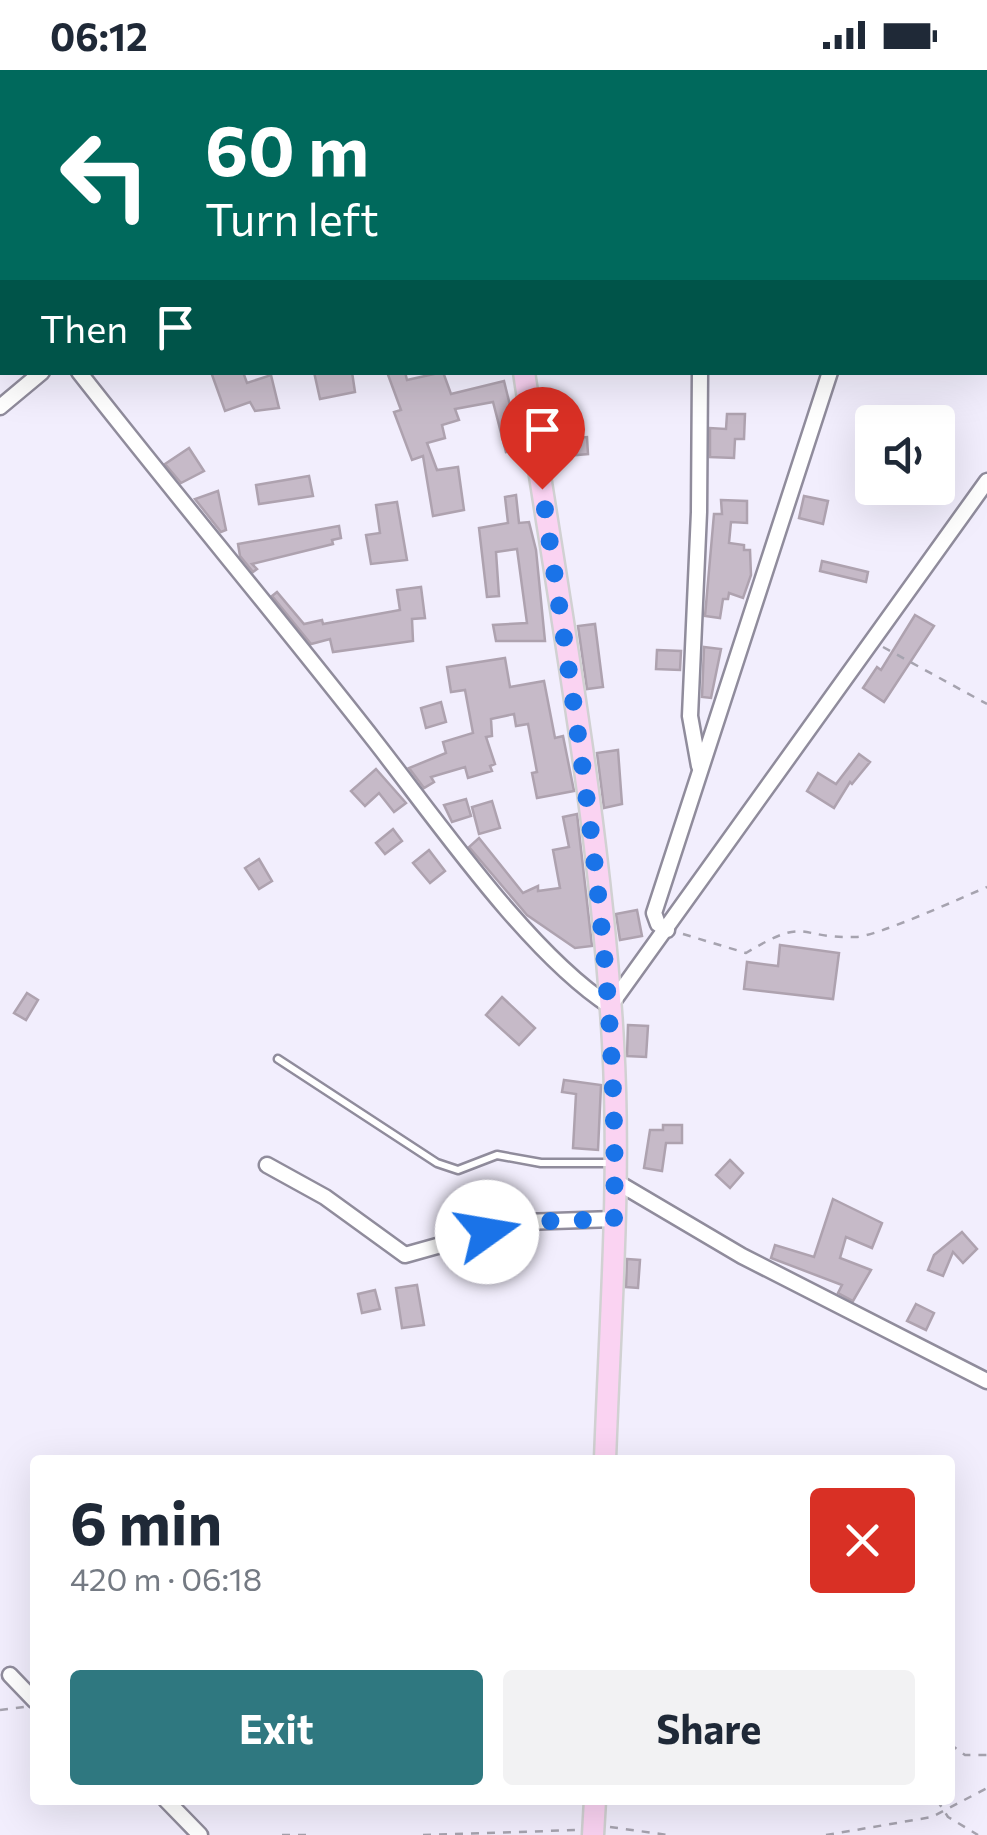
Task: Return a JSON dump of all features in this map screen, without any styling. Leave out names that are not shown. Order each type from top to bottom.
[{"type":"main road","points":[[524,375],[599,879],[610,1006],[614,1219],[605,1455]]},
{"type":"main road","points":[[594,1832],[595,1805]]},
{"type":"street","points":[[0,407],[38,375]]},
{"type":"street","points":[[81,375],[224,558],[511,910],[591,993],[610,1006],[986,484]]},
{"type":"street","points":[[699,767],[690,716],[700,512],[700,375]]},
{"type":"street","points":[[668,930],[658,924],[654,913],[829,375]]},
{"type":"street","points":[[267,1165],[325,1197],[405,1255],[523,1222],[614,1219]]},
{"type":"street","points":[[614,1172],[742,1256],[987,1381]]},
{"type":"street","points":[[10,1676],[30,1698]]},
{"type":"street","points":[[171,1805],[200,1835]]},
{"type":"lane","points":[[278,1059],[437,1163],[458,1170],[496,1155],[614,1172]]},
{"type":"path","points":[[872,641],[987,704]]},
{"type":"path","points":[[668,930],[746,953],[784,930],[858,937],[987,887]]},
{"type":"path","points":[[0,1710],[30,1704]]},
{"type":"path","points":[[955,1748],[965,1755],[987,1755]]},
{"type":"path","points":[[826,1835],[895,1826],[942,1812],[987,1788]]},
{"type":"path","points":[[940,1805],[942,1812],[978,1835]]},
{"type":"path","points":[[423,1835],[594,1832],[604,1826],[668,1835]]},
{"type":"path","points":[[282,1835],[313,1835]]},
{"type":"building","points":[[212,375],[244,375],[247,383],[271,375],[279,408],[255,411],[250,402],[225,411]]},
{"type":"building","points":[[315,375],[352,375],[355,392],[320,399]]},
{"type":"building","points":[[388,375],[406,375],[407,380],[444,375],[451,394],[504,381],[521,450],[506,452],[493,402],[455,409],[459,420],[442,425],[445,438],[427,443],[437,470],[458,467],[464,510],[433,516],[423,456],[412,460],[394,412],[401,410]]},
{"type":"building","points":[[727,414],[745,414],[744,439],[735,439],[734,458],[710,457],[710,428],[726,429]]},
{"type":"building","points":[[587,437],[588,454],[567,456],[565,439]]},
{"type":"building","points":[[189,448],[204,471],[181,483],[165,464]]},
{"type":"building","points":[[309,476],[313,496],[259,504],[256,485]]},
{"type":"building","points":[[218,491],[226,530],[221,532],[195,499]]},
{"type":"building","points":[[516,495],[519,523],[529,522],[536,550],[545,641],[496,641],[493,625],[527,623],[517,549],[496,552],[499,596],[487,597],[479,528],[508,523],[505,497]]},
{"type":"building","points":[[804,496],[828,501],[823,524],[799,518]]},
{"type":"building","points":[[721,500],[747,501],[747,523],[731,522],[729,543],[750,550],[751,575],[743,598],[729,593],[728,599],[723,599],[720,618],[705,616],[714,514],[722,514]]},
{"type":"building","points":[[397,502],[407,560],[371,564],[366,535],[380,533],[376,505]]},
{"type":"building","points":[[339,526],[341,538],[332,540],[333,544],[252,564],[257,569],[253,572],[240,556],[238,544]]},
{"type":"building","points":[[822,561],[868,572],[866,582],[820,571]]},
{"type":"building","points":[[421,587],[425,618],[412,619],[413,641],[333,652],[330,639],[311,644],[272,596],[277,592],[304,624],[322,620],[323,624],[400,610],[397,590]]},
{"type":"building","points":[[915,615],[934,626],[884,702],[863,688],[877,667],[881,670]]},
{"type":"building","points":[[595,624],[603,687],[587,689],[578,626]]},
{"type":"building","points":[[704,647],[721,649],[711,698],[702,697]]},
{"type":"building","points":[[657,650],[681,651],[680,670],[656,669]]},
{"type":"building","points":[[505,658],[510,687],[544,681],[555,738],[563,736],[574,791],[537,798],[532,773],[537,772],[528,724],[516,726],[514,714],[491,719],[492,736],[486,737],[495,764],[490,766],[492,771],[468,778],[465,767],[431,777],[434,782],[424,788],[409,768],[446,753],[443,742],[473,733],[465,690],[451,692],[447,667]]},
{"type":"building","points":[[441,702],[446,722],[426,728],[421,708]]},
{"type":"building","points":[[618,750],[622,804],[604,808],[597,753]]},
{"type":"building","points":[[859,754],[870,762],[850,782],[834,808],[807,791],[818,773],[836,784]]},
{"type":"building","points":[[376,769],[406,803],[394,812],[379,793],[365,806],[351,791]]},
{"type":"building","points":[[466,799],[471,816],[452,822],[444,805]]},
{"type":"building","points":[[492,801],[500,828],[479,834],[472,807]]},
{"type":"building","points":[[577,814],[592,946],[575,948],[527,915],[469,847],[479,838],[523,893],[538,886],[538,891],[560,888],[553,850],[569,847],[563,817]]},
{"type":"building","points":[[393,829],[402,841],[385,854],[376,843]]},
{"type":"building","points":[[429,850],[445,871],[430,883],[413,863]]},
{"type":"building","points":[[259,859],[272,881],[259,889],[245,868]]},
{"type":"building","points":[[637,910],[642,936],[620,940],[616,914]]},
{"type":"building","points":[[780,945],[839,953],[833,999],[744,989],[747,962],[778,966]]},
{"type":"building","points":[[27,993],[38,1000],[26,1020],[14,1013]]},
{"type":"building","points":[[502,997],[535,1028],[519,1045],[486,1015]]},
{"type":"building","points":[[628,1025],[648,1026],[646,1057],[627,1056]]},
{"type":"building","points":[[564,1080],[601,1085],[598,1150],[573,1148],[576,1094],[562,1092]]},
{"type":"building","points":[[663,1125],[682,1125],[682,1143],[666,1143],[662,1171],[644,1168],[650,1130],[663,1130]]},
{"type":"building","points":[[730,1160],[743,1173],[730,1188],[716,1175]]},
{"type":"building","points":[[833,1199],[882,1223],[872,1248],[846,1237],[840,1258],[871,1270],[853,1301],[838,1293],[842,1285],[771,1258],[775,1245],[814,1257]]},
{"type":"building","points":[[962,1232],[977,1249],[963,1263],[953,1252],[943,1276],[928,1270],[934,1255]]},
{"type":"building","points":[[627,1259],[640,1260],[638,1288],[626,1287]]},
{"type":"building","points":[[417,1285],[424,1325],[402,1328],[396,1288]]},
{"type":"building","points":[[375,1290],[380,1309],[362,1313],[358,1294]]},
{"type":"building","points":[[916,1304],[934,1313],[926,1330],[907,1321]]},
{"type":"route","points":[[487,1232],[523,1222],[614,1219],[613,1048],[608,968],[599,879],[542,489]]}]
